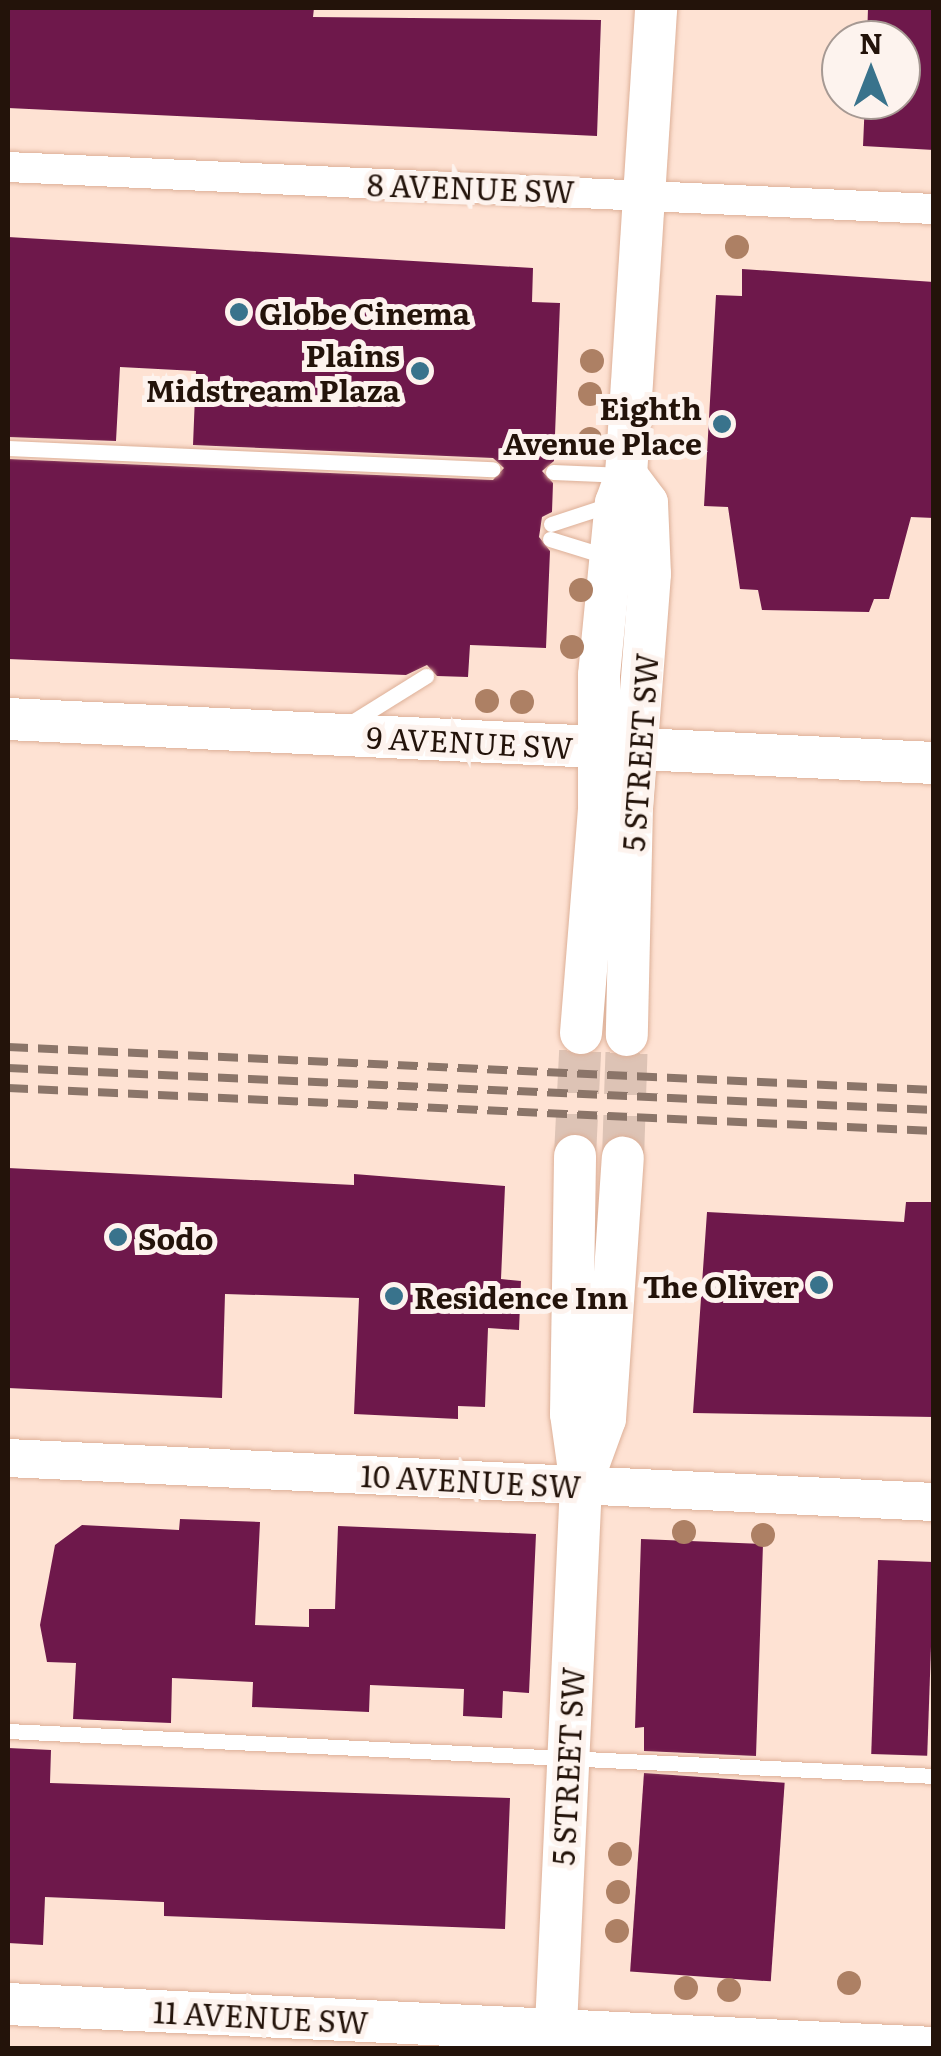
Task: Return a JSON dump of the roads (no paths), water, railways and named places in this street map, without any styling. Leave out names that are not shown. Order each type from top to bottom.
[{"type":"main road","name":"5 STREET SW","points":[[628,1036],[611,558],[621,489],[656,8]]},
{"type":"main road","name":"5 STREET SW","points":[[580,1033],[647,503],[621,489]]},
{"type":"main road","name":"9 AVENUE SW","points":[[8,719],[934,763]]},
{"type":"main road","name":"5 STREET SW","points":[[555,2040],[581,1484],[572,1414],[575,1156]]},
{"type":"main road","name":"5 STREET SW","points":[[581,1484],[604,1420],[623,1158]]},
{"type":"main road","name":"11 AVENUE SW","points":[[8,2004],[555,2040],[934,2048]]},
{"type":"street","name":"8 AVENUE SW","points":[[8,167],[934,208]]},
{"type":"street","name":"10 AVENUE SW","points":[[8,1458],[934,1502]]},
{"type":"lane","points":[[8,448],[493,469]]},
{"type":"lane","points":[[553,472],[621,489]]},
{"type":"lane","points":[[611,558],[551,531],[621,489]]},
{"type":"lane","points":[[332,734],[421,678]]},
{"type":"lane","points":[[8,1731],[934,1776]]},
{"type":"lane","points":[[890,1774],[891,1754]]},
{"type":"tunnel","points":[[575,1156],[581,1033]]},
{"type":"tunnel","points":[[623,1158],[627,1035]]},
{"type":"railway","points":[[8,1047],[934,1090]]},
{"type":"railway","points":[[8,1068],[934,1110]]},
{"type":"railway","points":[[8,1088],[934,1131]]},
{"type":"place","name":"Globe Cinema","points":[[239,312]]},
{"type":"place","name":"Plains Midstream Plaza","points":[[420,371]]},
{"type":"place","name":"Eighth Avenue Place","points":[[722,424]]},
{"type":"place","name":"Sodo","points":[[118,1237]]},
{"type":"place","name":"The Oliver","points":[[819,1285]]},
{"type":"place","name":"Residence Inn","points":[[394,1296]]}]
